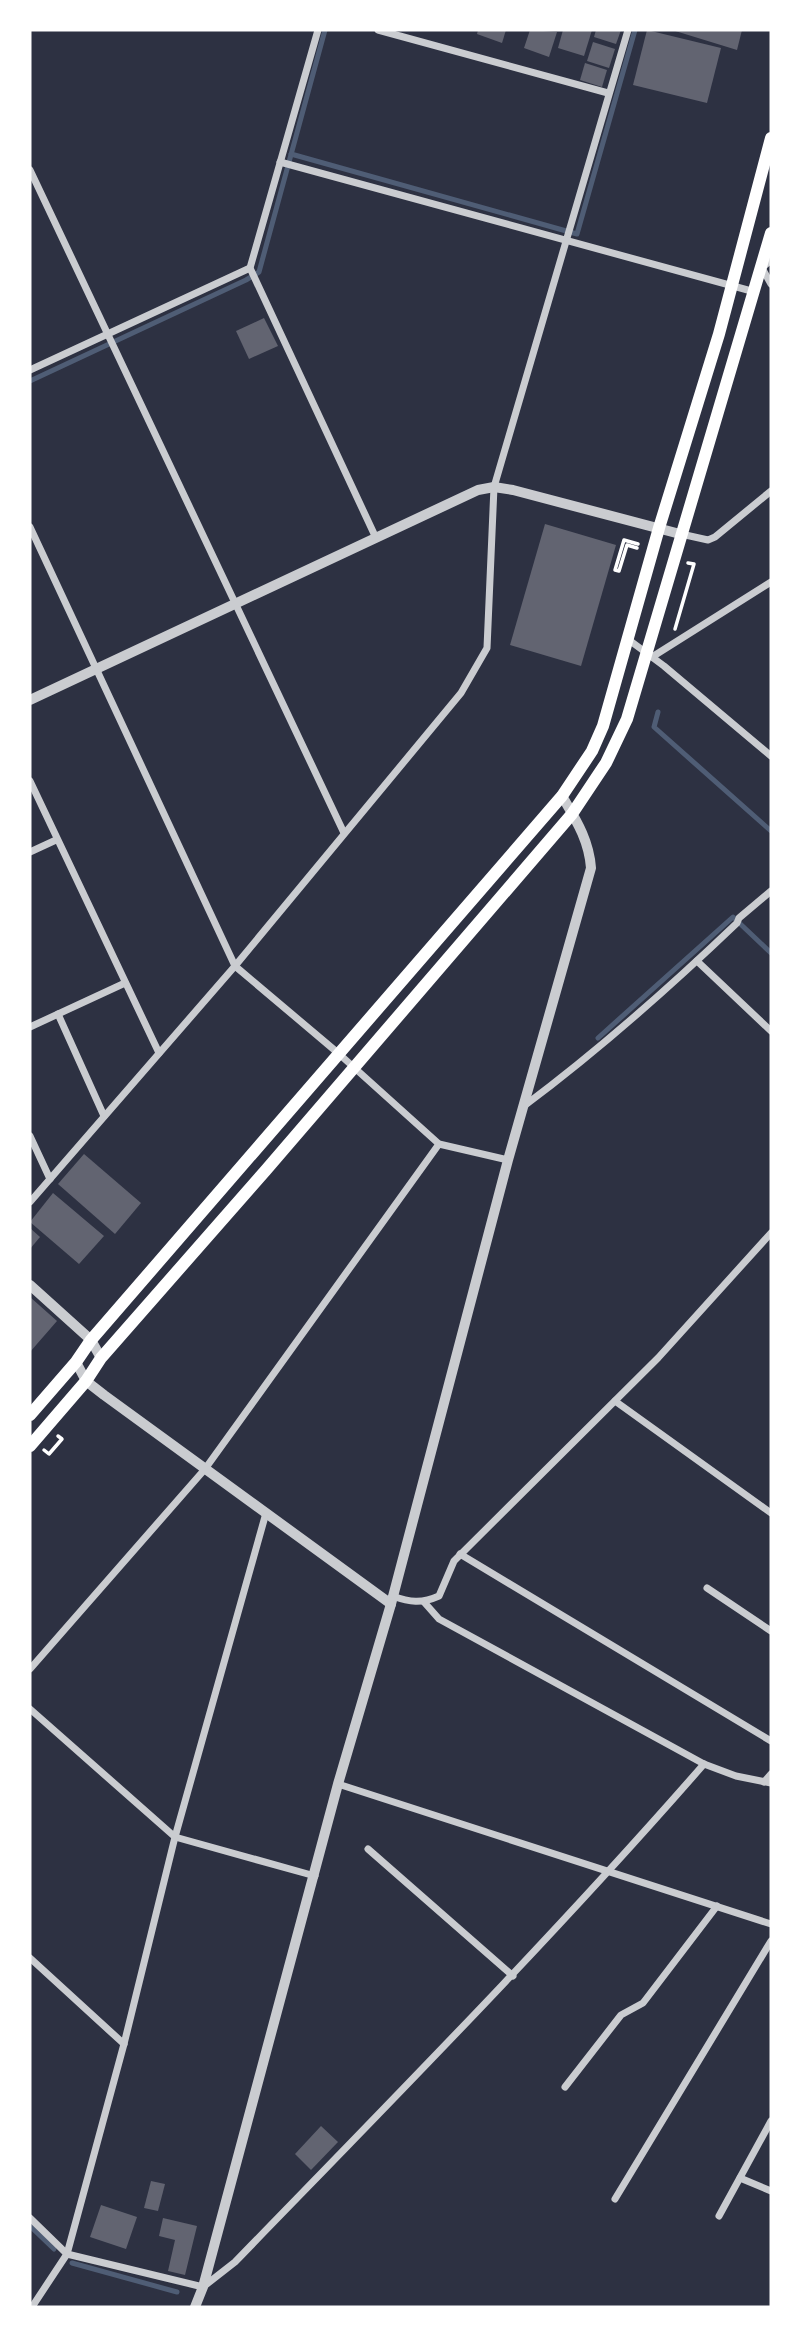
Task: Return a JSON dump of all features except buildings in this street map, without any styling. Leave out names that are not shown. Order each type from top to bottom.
[{"type":"main road","points":[[30,1415],[76,1362],[91,1340],[562,796],[592,751],[603,726],[659,528],[719,334],[771,138]]},
{"type":"main road","points":[[30,1446],[86,1381],[101,1358],[572,814],[618,741],[649,655],[680,534],[766,264],[771,233]]},
{"type":"street","points":[[318,30],[286,164],[252,273],[376,538]]},
{"type":"street","points":[[378,30],[608,93]]},
{"type":"street","points":[[30,1202],[235,966],[461,693],[487,648],[494,486],[628,30]]},
{"type":"street","points":[[286,164],[567,234],[755,292]]},
{"type":"street","points":[[30,170],[344,833]]},
{"type":"street","points":[[766,264],[771,284]]},
{"type":"street","points":[[30,370],[110,340],[252,273]]},
{"type":"street","points":[[30,700],[478,490],[494,486],[708,540],[771,491]]},
{"type":"street","points":[[30,527],[235,966],[338,1053],[439,1144],[508,1160]]},
{"type":"street","points":[[649,655],[771,582]]},
{"type":"street","points":[[629,640],[771,756]]},
{"type":"street","points":[[30,781],[159,1053]]},
{"type":"street","points":[[195,2307],[338,1784],[392,1600],[508,1160],[591,868],[586,839],[562,796]]},
{"type":"street","points":[[30,852],[56,840]]},
{"type":"street","points":[[523,1106],[577,1066],[697,961],[771,891]]},
{"type":"street","points":[[697,961],[771,1031]]},
{"type":"street","points":[[30,1027],[125,983]]},
{"type":"street","points":[[58,1014],[104,1116]]},
{"type":"street","points":[[30,1136],[50,1179]]},
{"type":"street","points":[[30,1669],[205,1468],[439,1144]]},
{"type":"street","points":[[76,1362],[86,1381],[266,1513],[392,1600],[424,1602],[439,1596],[454,1561],[460,1554],[658,1358],[771,1233]]},
{"type":"street","points":[[30,1285],[91,1340],[101,1358]]},
{"type":"street","points":[[615,1401],[771,1513]]},
{"type":"street","points":[[32,2307],[67,2254],[124,2044],[175,1837],[266,1513]]},
{"type":"street","points":[[460,1554],[771,1741]]},
{"type":"street","points":[[706,1588],[771,1631]]},
{"type":"street","points":[[424,1602],[439,1619],[704,1764],[736,1776],[768,1783],[771,1774]]},
{"type":"street","points":[[30,1709],[175,1837],[315,1875]]},
{"type":"street","points":[[202,2287],[235,2262],[513,1976],[611,1871],[704,1764]]},
{"type":"street","points":[[338,1784],[771,1924]]},
{"type":"street","points":[[368,1849],[513,1976]]},
{"type":"street","points":[[565,2087],[621,2015],[643,2003],[717,1906]]},
{"type":"street","points":[[615,2199],[771,1941]]},
{"type":"street","points":[[30,1958],[124,2044]]},
{"type":"street","points":[[719,2216],[771,2121]]},
{"type":"street","points":[[740,2178],[771,2191]]},
{"type":"street","points":[[30,2218],[67,2254],[202,2287]]},
{"type":"path","points":[[626,548],[619,571],[615,570],[624,540],[638,544]]},
{"type":"path","points":[[675,629],[692,568]]},
{"type":"path","points":[[51,1452],[60,1441]]},
{"type":"waterway","points":[[30,381],[259,272],[325,30]]},
{"type":"waterway","points":[[291,154],[577,234],[635,30]]},
{"type":"waterway","points":[[658,712],[654,727],[771,831]]},
{"type":"waterway","points":[[598,1038],[733,917],[771,953]]},
{"type":"waterway","points":[[30,2226],[54,2249]]},
{"type":"waterway","points":[[72,2263],[177,2292]]}]
